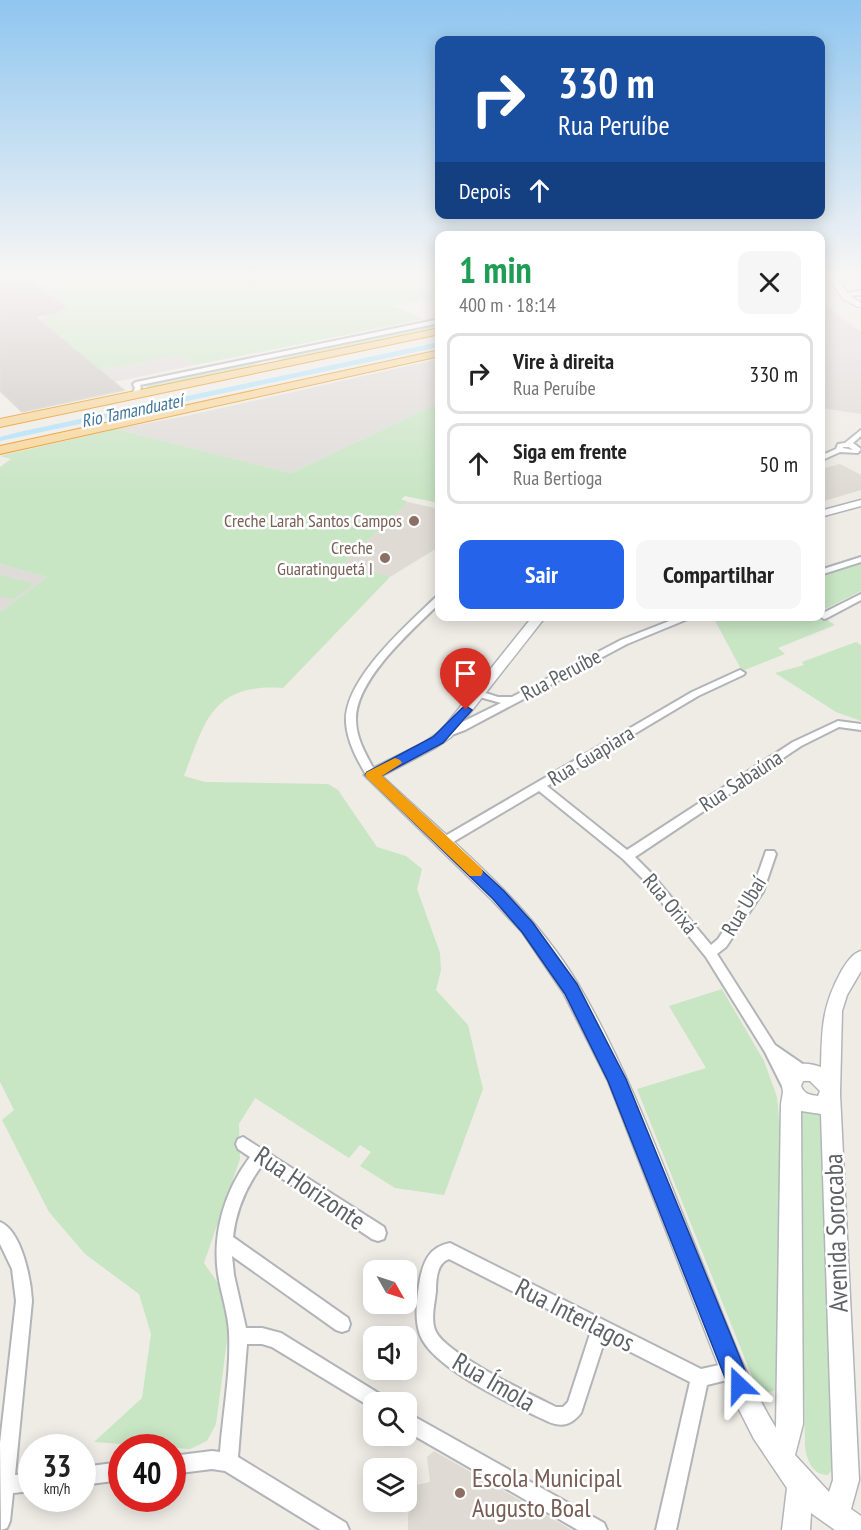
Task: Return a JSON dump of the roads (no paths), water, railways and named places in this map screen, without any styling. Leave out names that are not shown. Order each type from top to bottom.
[{"type":"highway","points":[[0,423],[349,349]]},
{"type":"highway","points":[[253,369],[289,352]]},
{"type":"highway","points":[[0,450],[203,403],[435,354]]},
{"type":"highway","points":[[193,382],[209,383],[214,386],[203,403]]},
{"type":"street","points":[[135,394],[138,388],[136,384],[302,349]]},
{"type":"street","points":[[847,445],[861,432]]},
{"type":"street","points":[[825,457],[839,450],[840,445],[860,450]]},
{"type":"street","points":[[839,450],[849,453]]},
{"type":"street","points":[[825,459],[860,450]]},
{"type":"street","points":[[825,513],[861,502]]},
{"type":"street","points":[[825,568],[861,559]]},
{"type":"street","points":[[825,615],[861,597]]},
{"type":"street","points":[[435,603],[370,669],[353,698],[350,717],[352,736],[359,755],[372,775],[444,842],[528,927],[571,989],[617,1079],[733,1371],[754,1414],[801,1484],[858,1530]]},
{"type":"street","points":[[446,734],[536,621]]},
{"type":"street","name":"Rua Peruíbe","points":[[372,775],[430,745],[446,734],[636,636],[677,621]]},
{"type":"street","name":"Rua Guapiara","points":[[444,842],[695,694],[740,673]]},
{"type":"street","points":[[479,694],[497,700],[514,700]]},
{"type":"street","name":"Rua Sabaúna","points":[[627,856],[797,744],[838,724],[861,728]]},
{"type":"street","name":"Rua Orixá","points":[[540,786],[643,871],[710,953],[770,1048],[792,1091]]},
{"type":"street","name":"Rua Ubaí","points":[[710,953],[722,943],[759,889],[770,854]]},
{"type":"street","name":"Avenida Sorocaba","points":[[836,1514],[846,1480],[830,1092],[832,1020],[838,994],[861,958]]},
{"type":"street","points":[[804,1071],[821,1077],[830,1092],[827,1101],[814,1106],[804,1103],[792,1091],[794,1075],[819,1064],[831,1045]]},
{"type":"street","name":"Rua Orixá","points":[[770,1048],[785,1061],[804,1071]]},
{"type":"street","name":"Avenida Sorocaba","points":[[782,1458],[790,1424],[792,1091]]},
{"type":"street","name":"Rua Horizonte","points":[[243,1144],[378,1233]]},
{"type":"street","points":[[228,1462],[238,1336],[234,1302],[226,1274],[225,1241],[237,1193],[246,1174],[260,1155]]},
{"type":"street","points":[[0,1230],[16,1254],[23,1273],[25,1290],[0,1521]]},
{"type":"street","points":[[225,1241],[342,1324]]},
{"type":"street","name":"Rua Ímola","points":[[450,1251],[441,1252],[436,1257],[428,1276],[425,1312],[427,1331],[431,1339],[437,1347],[454,1360],[555,1416],[567,1416],[575,1407],[600,1329]]},
{"type":"street","name":"Rua Interlagos","points":[[450,1251],[700,1378]]},
{"type":"street","points":[[238,1336],[262,1336],[274,1339],[363,1393]]},
{"type":"street","points":[[666,1530],[700,1378],[733,1371]]},
{"type":"street","points":[[417,1427],[597,1530]]},
{"type":"street","points":[[186,1463],[212,1460],[228,1462],[339,1530]]},
{"type":"street","points":[[4,1485],[18,1484]]},
{"type":"street","points":[[796,1530],[801,1484]]},
{"type":"water","name":"Rio Tamanduateí","points":[[404,349],[428,349],[0,441],[0,437]]},
{"type":"place","name":"Creche Larah Santos Campos","points":[[414,521]]},
{"type":"place","name":"Creche Guaratinguetá I","points":[[385,558]]},
{"type":"place","name":"Escola Municipal Augusto Boal","points":[[460,1493]]}]
